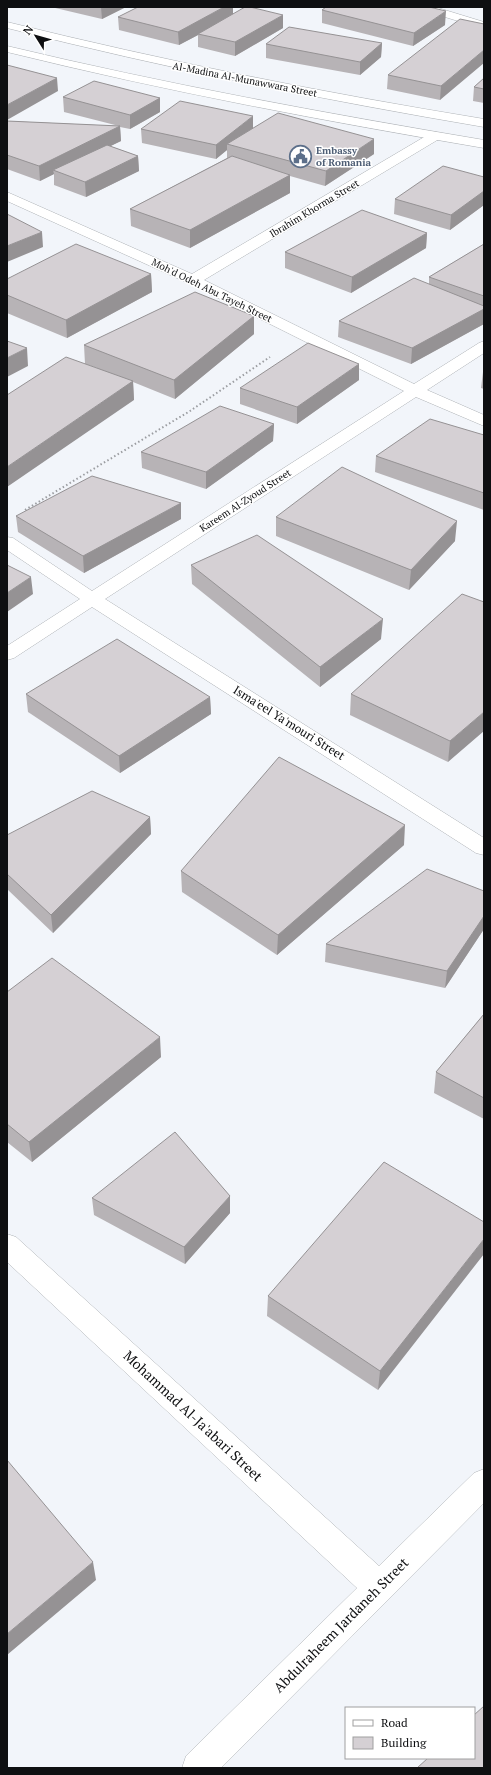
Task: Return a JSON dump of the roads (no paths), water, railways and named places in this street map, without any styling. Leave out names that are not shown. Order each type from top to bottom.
[{"type":"street","points":[[422,7],[484,26]]},
{"type":"street","name":"Al-Madina Al-Munawwara Street","points":[[7,24],[153,60],[349,99],[484,123]]},
{"type":"street","name":"Al-Madina Al-Munawwara Street","points":[[7,49],[69,65],[157,84],[484,144]]},
{"type":"street","name":"Ibrahim Khorma Street","points":[[193,280],[435,136]]},
{"type":"street","name":"Moh'd Odeh Abu Tayeh Street","points":[[7,196],[193,280],[414,390],[484,421]]},
{"type":"street","name":"Kareem Al-Zyoud Street","points":[[7,654],[484,346]]},
{"type":"street","name":"Isma'eel Ya'mouri Street","points":[[7,542],[92,599],[484,848]]},
{"type":"street","name":"Mohammad Al-Ja'abari Street","points":[[7,1245],[379,1586]]},
{"type":"street","name":"Abdulraheem Jardaneh Street","points":[[198,1768],[484,1483]]},
{"type":"place","name":"Embassy of Romania","points":[[300,156]]}]
